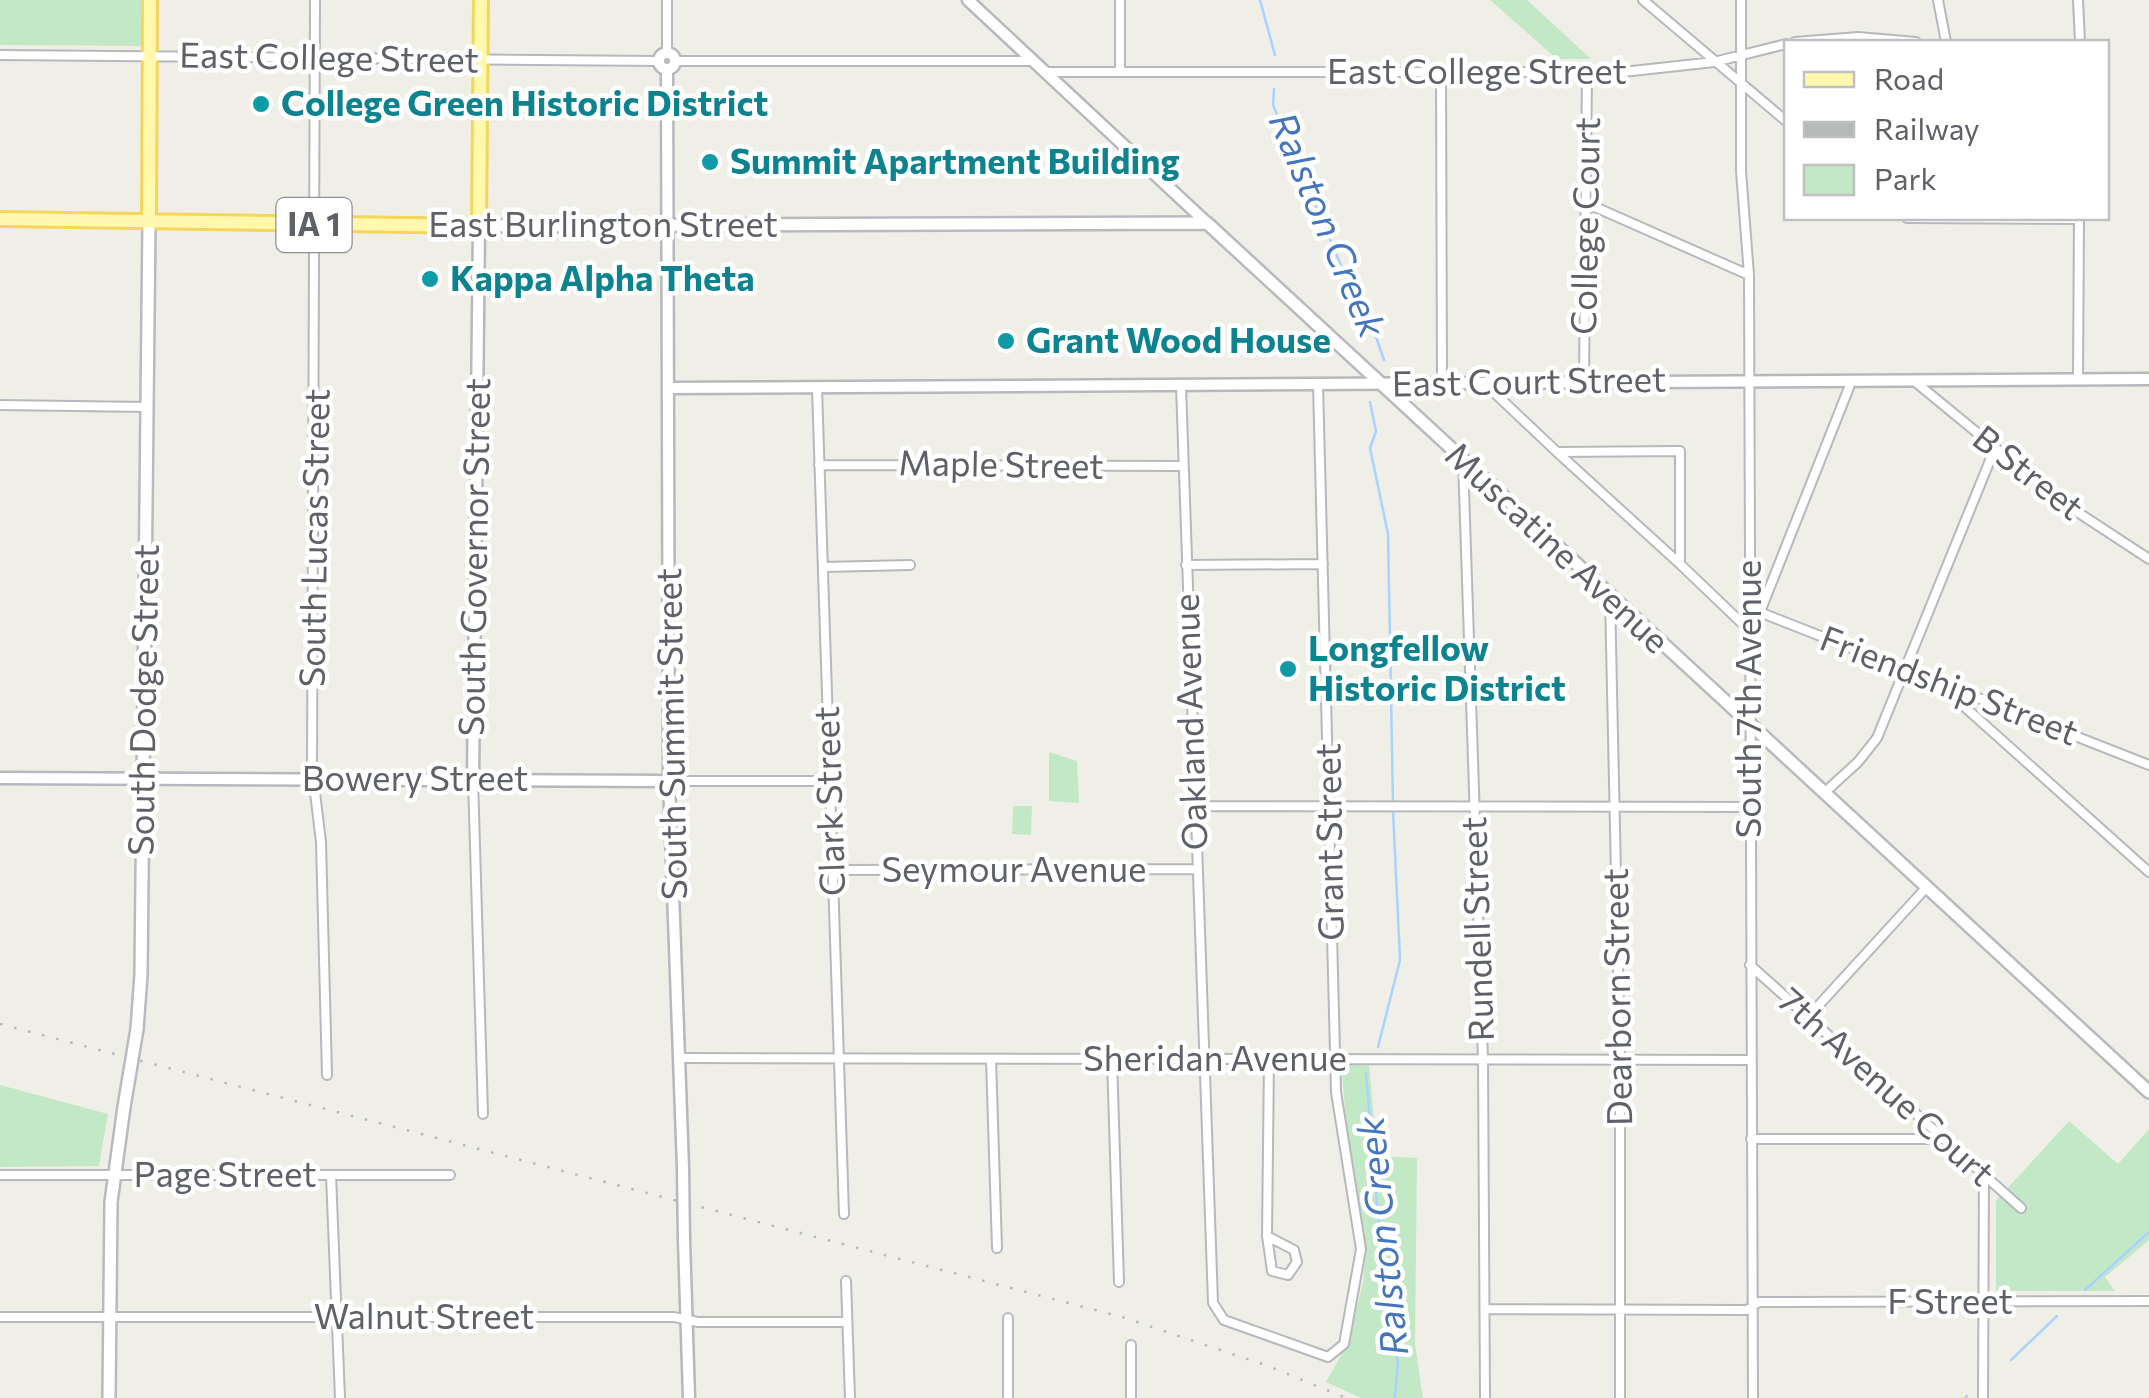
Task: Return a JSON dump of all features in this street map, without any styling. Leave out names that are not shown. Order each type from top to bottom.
[{"type":"main road","name":"South Dodge Street","points":[[109,1398],[114,1175],[137,1029],[144,778],[150,0]]},
{"type":"main road","name":"South Governor Street","points":[[479,226],[480,0]]},
{"type":"main road","name":"East Burlington Street","points":[[0,220],[479,226],[1207,223]]},
{"type":"main road","name":"Muscatine Avenue","points":[[1207,223],[1749,728],[2149,1092]]},
{"type":"street","name":"South Lucas Street","points":[[316,0],[315,779],[327,1076]]},
{"type":"street","name":"South Summit Street","points":[[666,0],[669,780],[690,1398]]},
{"type":"street","name":"Muscatine Avenue","points":[[968,0],[1207,223]]},
{"type":"street","points":[[1120,0],[1120,72]]},
{"type":"street","points":[[1644,0],[1784,119]]},
{"type":"street","name":"South 7th Avenue","points":[[1741,0],[1741,171],[1749,275],[1753,1398]]},
{"type":"street","points":[[1938,0],[1946,40]]},
{"type":"street","points":[[2078,0],[2080,40]]},
{"type":"street","points":[[1820,40],[1858,37],[1893,40]]},
{"type":"street","name":"East College Street","points":[[1045,72],[1624,72],[1714,62],[1784,44]]},
{"type":"street","name":"East College Street","points":[[0,55],[1030,61]]},
{"type":"street","points":[[1442,72],[1442,382]]},
{"type":"street","name":"College Court","points":[[1584,381],[1587,72]]},
{"type":"street","points":[[1586,203],[1749,275]]},
{"type":"street","points":[[2078,379],[2079,220]]},
{"type":"street","name":"South Governor Street","points":[[479,226],[473,779],[483,1114]]},
{"type":"street","name":"East Court Street","points":[[669,388],[2149,379]]},
{"type":"street","points":[[1760,612],[1852,380]]},
{"type":"street","name":"B Street","points":[[1913,380],[2085,518],[2149,558]]},
{"type":"street","points":[[1483,382],[1749,630]]},
{"type":"street","name":"Grant Street","points":[[1201,1058],[1214,1312],[1224,1320],[1320,1357],[1334,1354],[1344,1344],[1361,1260],[1338,1110],[1318,384]]},
{"type":"street","name":"Oakland Avenue","points":[[1181,386],[1201,1058]]},
{"type":"street","name":"Clark Street","points":[[817,388],[844,1214]]},
{"type":"street","points":[[0,405],[147,407]]},
{"type":"street","points":[[1821,794],[1858,762],[1876,738],[1899,678],[1908,671],[1994,448]]},
{"type":"street","points":[[1556,452],[1680,451],[1680,564]]},
{"type":"street","name":"Rundell Street","points":[[1463,460],[1484,1060],[1486,1398]]},
{"type":"street","name":"Maple Street","points":[[820,465],[1183,466]]},
{"type":"street","points":[[1186,565],[1322,564]]},
{"type":"street","points":[[823,567],[910,565]]},
{"type":"street","name":"Dearborn Street","points":[[1610,597],[1620,1060],[1620,1398]]},
{"type":"street","name":"Friendship Street","points":[[1750,608],[2149,765]]},
{"type":"street","points":[[1952,687],[1957,700],[2149,872]]},
{"type":"street","name":"Bowery Street","points":[[0,778],[830,780]]},
{"type":"street","points":[[1193,806],[1749,808]]},
{"type":"street","name":"Seymour Avenue","points":[[832,870],[1195,869]]},
{"type":"street","points":[[1808,1017],[1926,889]]},
{"type":"street","name":"7th Avenue Court","points":[[1750,965],[2021,1208]]},
{"type":"street","name":"Sheridan Avenue","points":[[680,1058],[1751,1060]]},
{"type":"street","points":[[991,1059],[997,1248]]},
{"type":"street","points":[[1112,1059],[1119,1282]]},
{"type":"street","points":[[1267,1236],[1294,1250],[1297,1262],[1288,1275],[1272,1271],[1267,1236],[1269,1059]]},
{"type":"street","points":[[1751,1139],[1944,1140]]},
{"type":"street","points":[[1983,1398],[1984,1174]]},
{"type":"street","name":"Page Street","points":[[0,1175],[450,1175]]},
{"type":"street","points":[[331,1175],[340,1398]]},
{"type":"street","points":[[846,1281],[850,1398]]},
{"type":"street","name":"F Street","points":[[1486,1309],[1752,1306],[1760,1302],[2149,1301]]},
{"type":"street","name":"Walnut Street","points":[[0,1318],[848,1322]]},
{"type":"street","points":[[1008,1318],[1008,1398]]},
{"type":"street","points":[[1131,1345],[1131,1398]]},
{"type":"green space","points":[[0,0],[144,0],[144,46],[0,45]]},
{"type":"green space","points":[[1490,0],[1527,0],[1591,59],[1557,59]]},
{"type":"green space","points":[[1049,752],[1077,761],[1079,803],[1049,801]]},
{"type":"green space","points":[[1013,806],[1032,806],[1031,835],[1012,834]]},
{"type":"green space","points":[[1341,1064],[1369,1064],[1377,1156],[1417,1158],[1415,1344],[1423,1398],[1361,1398],[1326,1382],[1348,1343],[1363,1283],[1365,1252],[1352,1184]]},
{"type":"green space","points":[[0,1085],[108,1114],[99,1166],[0,1167]]},
{"type":"green space","points":[[2069,1121],[2118,1164],[2149,1129],[2149,1240],[2105,1277],[2115,1291],[1996,1291],[1996,1201]]},
{"type":"waterway","name":"Ralston Creek","points":[[1260,0],[1275,55]]},
{"type":"waterway","name":"Ralston Creek","points":[[1274,89],[1273,105],[1348,282],[1365,305],[1384,360]]},
{"type":"waterway","name":"Ralston Creek","points":[[1370,402],[1376,431],[1370,448],[1388,534],[1393,803]]},
{"type":"waterway","name":"Ralston Creek","points":[[1378,1047],[1400,960],[1393,811]]},
{"type":"waterway","name":"Ralston Creek","points":[[1366,1073],[1387,1324],[1398,1361],[1395,1398]]},
{"type":"waterway","name":"Ralston Creek","points":[[2085,1290],[2149,1232]]},
{"type":"waterway","name":"Ralston Creek","points":[[2011,1360],[2057,1316]]},
{"type":"railway","points":[[0,1024],[1122,1317],[1268,1366],[1346,1398]]},
{"type":"place","name":"College Green Historic District","points":[[261,104]]},
{"type":"place","name":"Summit Apartment Building","points":[[710,162]]},
{"type":"place","name":"Kappa Alpha Theta","points":[[430,279]]},
{"type":"place","name":"Grant Wood House","points":[[1006,341]]},
{"type":"place","name":"Longfellow Historic District","points":[[1288,669]]}]
